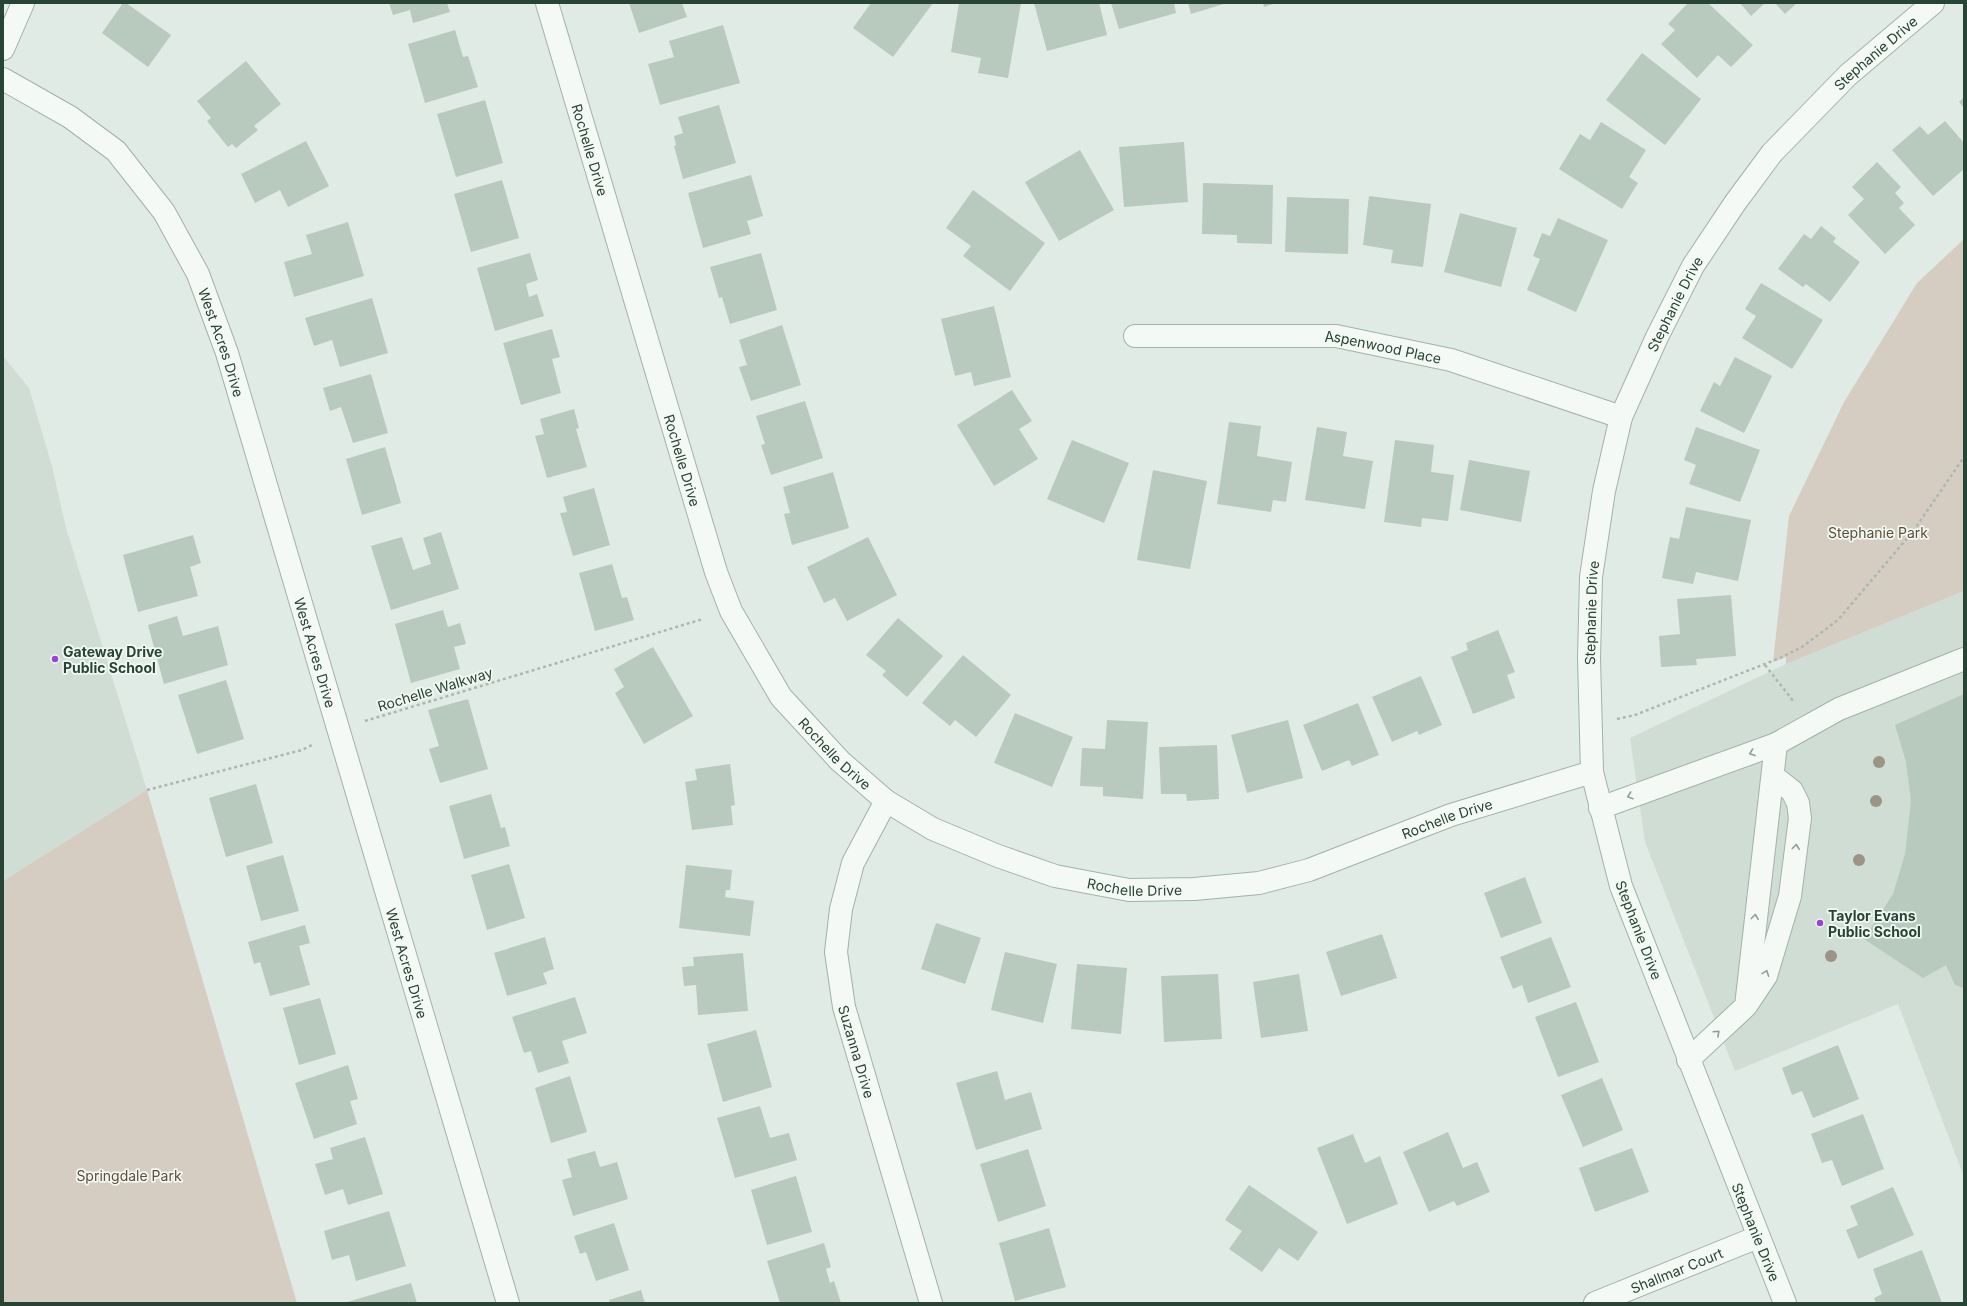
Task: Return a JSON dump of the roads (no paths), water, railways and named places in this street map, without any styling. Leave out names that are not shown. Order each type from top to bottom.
[{"type":"street","points":[[3,48],[23,3]]},
{"type":"street","name":"Rochelle Drive","points":[[547,3],[716,572],[731,611],[781,697],[840,761],[886,801],[934,829],[998,856],[1055,876],[1129,890],[1194,890],[1259,883],[1309,870],[1450,815],[1592,772]]},
{"type":"street","name":"Stephanie Drive","points":[[1785,1303],[1688,1060],[1621,886],[1600,808],[1592,772],[1592,724],[1589,658],[1591,577],[1604,491],[1621,417],[1657,337],[1693,266],[1735,202],[1767,159],[1848,75],[1933,3]]},
{"type":"street","name":"West Acres Drive","points":[[3,79],[70,116],[116,152],[164,212],[198,274],[227,353],[508,1303]]},
{"type":"street","name":"Aspenwood Place","points":[[1135,336],[1336,336],[1451,360],[1621,417]]},
{"type":"street","points":[[1600,808],[1776,744],[1839,709],[1964,658]]},
{"type":"street","points":[[1746,1006],[1776,744]]},
{"type":"street","points":[[1688,1060],[1746,1006],[1766,976],[1790,896],[1799,826],[1798,803],[1792,792],[1773,776]]},
{"type":"street","name":"Suzanna Drive","points":[[886,801],[853,863],[841,909],[836,952],[844,1007],[931,1303]]},
{"type":"street","name":"Shallmar Court","points":[[1595,1303],[1758,1237]]},
{"type":"place","name":"Gateway Drive Public School","points":[[55,659]]},
{"type":"place","name":"Taylor Evans Public School","points":[[1820,923]]},
{"type":"park label","name":"Stephanie Park","points":[[1878,532]]},
{"type":"park label","name":"Springdale Park","points":[[129,1175]]}]
